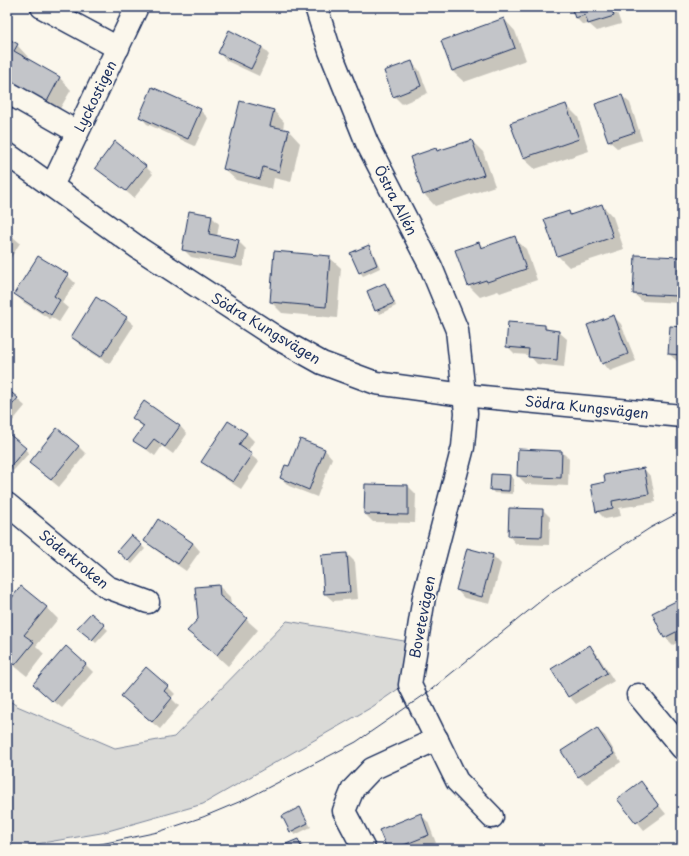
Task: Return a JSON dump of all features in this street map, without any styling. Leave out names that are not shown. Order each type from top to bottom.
[{"type":"street","points":[[42,7],[118,48]]},
{"type":"street","name":"Lyckostigen","points":[[52,186],[137,7]]},
{"type":"street","name":"Östra Allén","points":[[316,7],[330,51],[367,143],[431,267],[456,330],[463,395]]},
{"type":"street","points":[[7,92],[78,132]]},
{"type":"street","name":"Södra Kungsvägen","points":[[7,154],[140,249],[278,338],[322,362],[376,383],[463,395],[682,416]]},
{"type":"street","name":"Bovetevägen","points":[[463,395],[466,413],[463,447],[424,598],[410,685],[457,782],[492,817]]},
{"type":"street","name":"Söderkroken","points":[[7,504],[107,587],[148,602]]},
{"type":"street","points":[[638,695],[682,748]]},
{"type":"street","points":[[364,849],[344,811],[353,789],[372,769],[437,738]]},
{"type":"shaded area","points":[[287,621],[410,642],[401,687],[372,707],[203,804],[101,833],[7,849],[7,699],[17,706],[115,748],[174,737]]},
{"type":"building","points":[[571,7],[611,7],[614,16],[588,24],[585,15],[575,18]]},
{"type":"building","points":[[504,18],[515,48],[452,71],[441,41]]},
{"type":"building","points":[[229,30],[262,47],[251,69],[218,53]]},
{"type":"building","points":[[7,38],[18,44],[14,51],[60,77],[44,107],[7,86]]},
{"type":"building","points":[[412,61],[421,86],[393,97],[384,71]]},
{"type":"building","points":[[152,87],[201,109],[188,139],[139,117]]},
{"type":"building","points":[[622,95],[635,132],[608,141],[595,104]]},
{"type":"building","points":[[240,101],[274,110],[270,126],[289,130],[279,172],[263,167],[260,179],[223,169]]},
{"type":"building","points":[[566,104],[579,139],[523,158],[510,123]]},
{"type":"building","points":[[472,140],[484,175],[423,195],[410,157],[436,148],[437,151]]},
{"type":"building","points":[[115,141],[146,166],[126,191],[95,168]]},
{"type":"building","points":[[602,204],[613,237],[557,256],[544,219],[569,211],[570,215]]},
{"type":"building","points":[[189,211],[212,215],[209,234],[239,240],[235,259],[182,250]]},
{"type":"building","points":[[7,231],[13,235],[7,245]]},
{"type":"building","points":[[515,236],[526,269],[487,282],[486,280],[468,286],[455,250],[479,242],[481,248]]},
{"type":"building","points":[[369,245],[377,265],[359,273],[350,253]]},
{"type":"building","points":[[274,251],[330,256],[326,307],[270,302]]},
{"type":"building","points":[[635,255],[680,257],[678,296],[633,294]]},
{"type":"building","points":[[38,256],[68,274],[54,296],[60,300],[51,315],[44,310],[42,312],[14,294]]},
{"type":"building","points":[[385,283],[394,303],[375,311],[367,291]]},
{"type":"building","points":[[96,297],[127,317],[101,357],[71,337]]},
{"type":"building","points":[[614,315],[628,354],[602,364],[587,325]]},
{"type":"building","points":[[508,322],[545,325],[545,329],[559,331],[557,360],[528,357],[529,349],[506,347]]},
{"type":"building","points":[[670,326],[682,327],[682,355],[668,354]]},
{"type":"building","points":[[7,389],[18,398],[7,411]]},
{"type":"building","points":[[144,401],[180,426],[165,447],[154,439],[146,449],[133,441],[144,426],[132,418]]},
{"type":"building","points":[[228,421],[247,433],[239,445],[252,454],[233,482],[201,462]]},
{"type":"building","points":[[57,428],[79,446],[51,480],[29,463]]},
{"type":"building","points":[[8,433],[26,448],[9,468],[7,467]]},
{"type":"building","points":[[300,439],[325,449],[309,490],[280,478],[285,465],[289,466]]},
{"type":"building","points":[[518,449],[562,451],[561,478],[517,476]]},
{"type":"building","points":[[644,468],[649,494],[612,501],[613,508],[596,512],[591,485],[605,482],[604,475]]},
{"type":"building","points":[[491,474],[510,475],[509,491],[490,490]]},
{"type":"building","points":[[365,484],[408,485],[408,515],[364,514]]},
{"type":"building","points":[[509,508],[543,509],[542,537],[508,536]]},
{"type":"building","points":[[158,519],[193,543],[178,564],[144,541]]},
{"type":"building","points":[[131,535],[142,545],[128,561],[117,551]]},
{"type":"building","points":[[467,548],[493,555],[482,597],[456,590]]},
{"type":"building","points":[[347,553],[350,592],[324,594],[321,555]]},
{"type":"building","points":[[219,585],[220,596],[247,618],[217,655],[187,631],[198,619],[195,587]]},
{"type":"building","points":[[21,586],[47,607],[24,635],[34,642],[15,665],[7,659],[7,604]]},
{"type":"building","points":[[682,598],[682,629],[664,638],[652,613]]},
{"type":"building","points":[[91,613],[105,625],[92,640],[77,628]]},
{"type":"building","points":[[590,645],[607,673],[568,697],[551,669]]},
{"type":"building","points":[[66,646],[86,664],[53,702],[33,684]]},
{"type":"building","points":[[146,667],[168,686],[164,691],[172,698],[152,722],[121,696]]},
{"type":"building","points":[[597,728],[614,754],[578,777],[561,751]]},
{"type":"building","points":[[641,781],[659,806],[636,823],[617,799]]},
{"type":"building","points":[[300,807],[308,823],[290,832],[282,816]]},
{"type":"building","points":[[421,813],[429,835],[394,849],[387,849],[379,830]]},
{"type":"building","points":[[298,839],[302,849],[274,849]]},
{"type":"tram line","points":[[77,849],[158,832],[203,817],[246,799],[356,742],[427,693],[553,591],[650,528],[682,511]]}]
